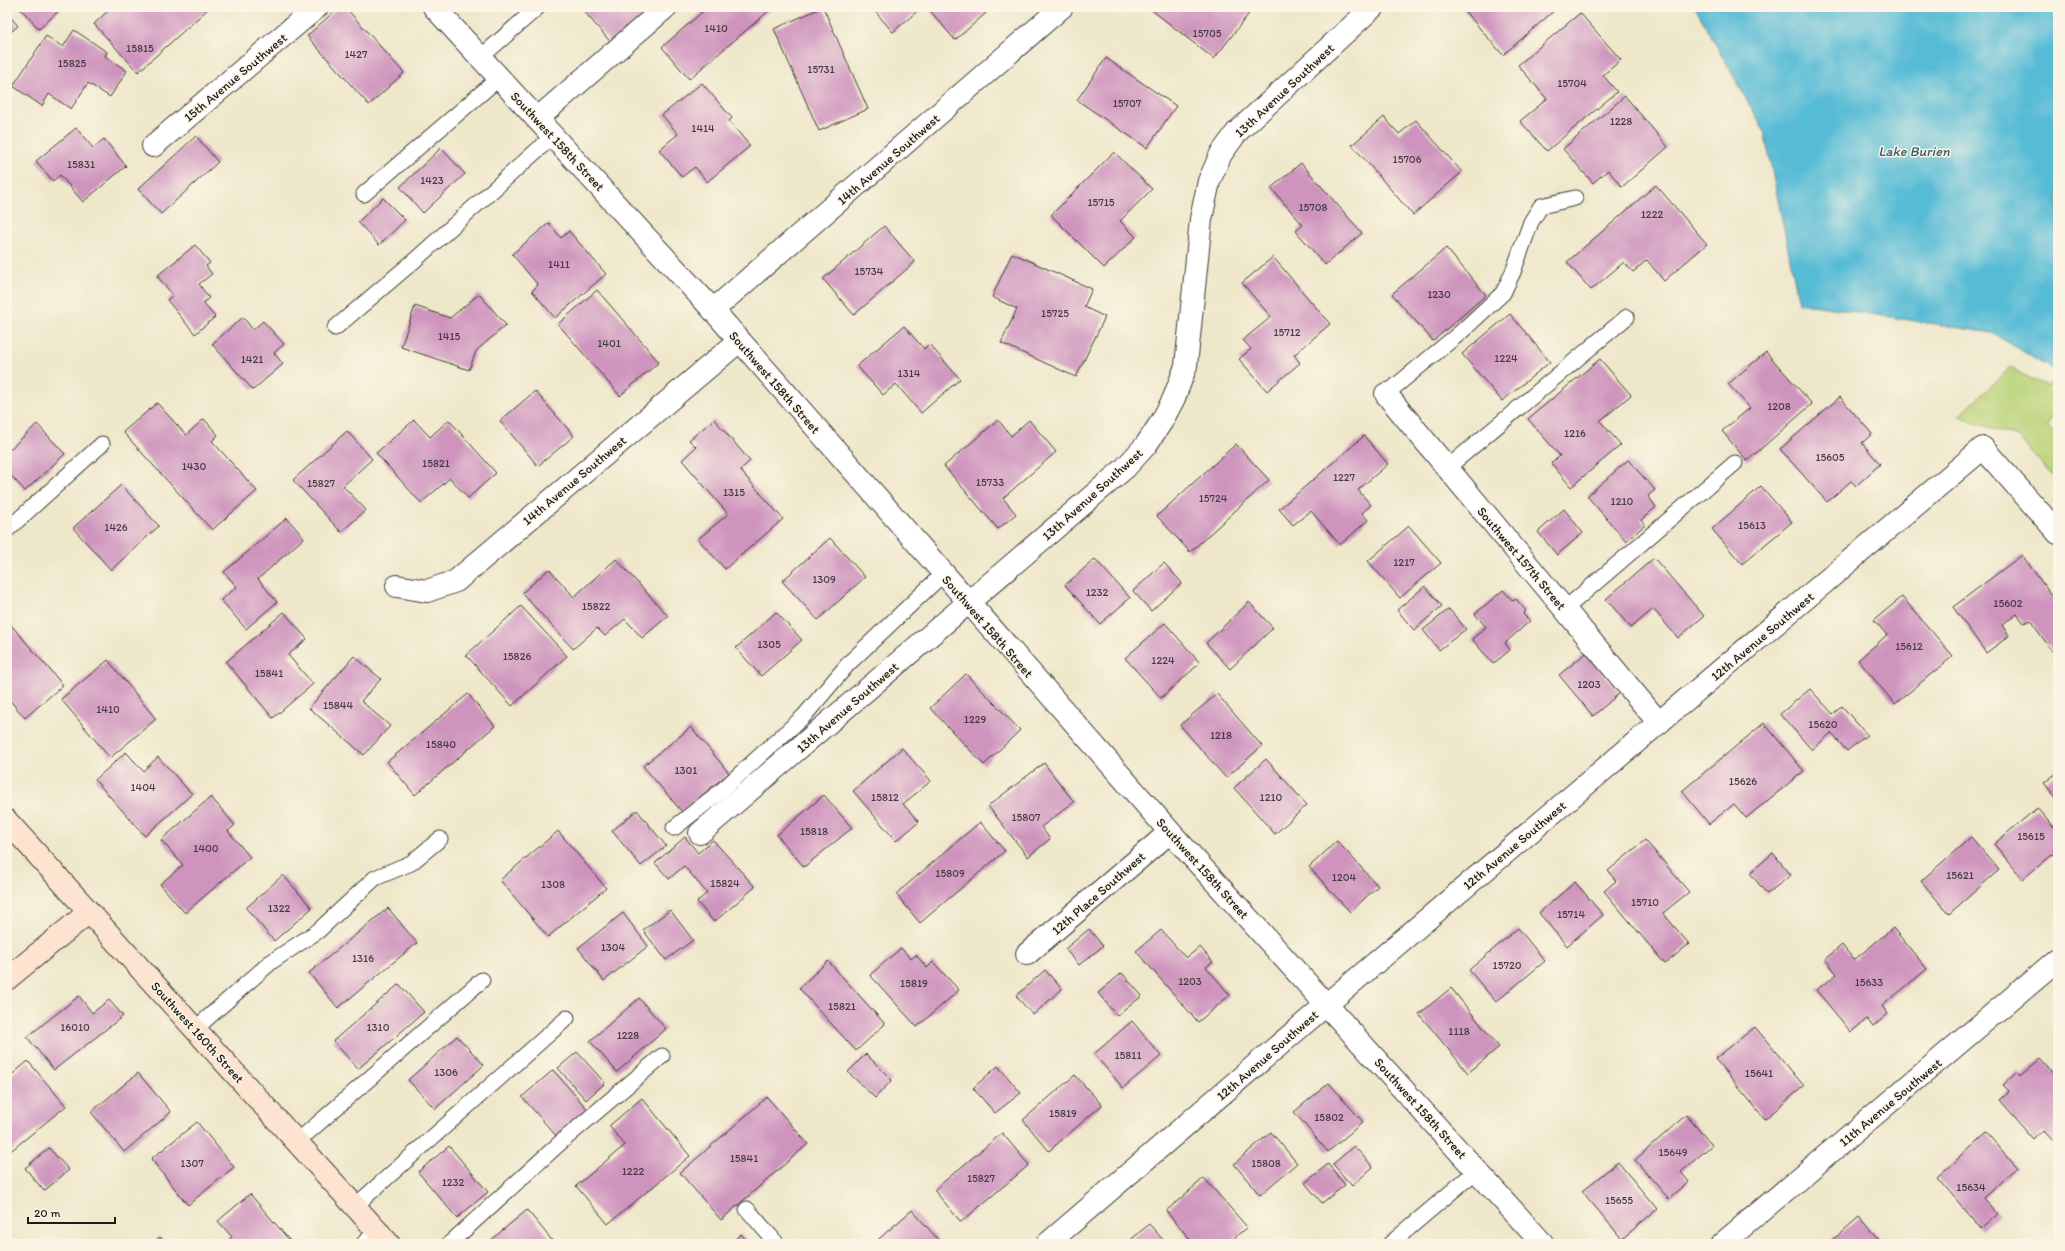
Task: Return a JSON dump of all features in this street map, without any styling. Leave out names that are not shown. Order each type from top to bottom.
[{"type":"street","name":"15th Avenue Southwest","points":[[153,146],[316,7]]},
{"type":"street","name":"Southwest 158th Street","points":[[434,7],[713,310],[1170,832],[1543,1244]]},
{"type":"street","points":[[538,119],[666,7]]},
{"type":"street","name":"14th Avenue Southwest","points":[[713,310],[1062,7]]},
{"type":"street","name":"13th Avenue Southwest","points":[[700,833],[1125,468],[1146,445],[1162,422],[1186,366],[1201,219],[1209,181],[1221,154],[1237,132],[1372,7]]},
{"type":"street","name":"14th Avenue Southwest","points":[[397,586],[427,591],[456,581],[739,340]]},
{"type":"street","name":"Southwest 157th Street","points":[[1386,394],[1659,723]]},
{"type":"street","name":"12th Avenue Southwest","points":[[1047,1244],[1326,1004],[1983,448],[2058,533]]},
{"type":"street","name":"Southwest 160th Street","points":[[7,821],[355,1206],[379,1241]]},
{"type":"street","name":"12th Place Southwest","points":[[1027,954],[1170,832]]},
{"type":"street","points":[[7,979],[89,912]]},
{"type":"street","name":"11th Avenue Southwest","points":[[1722,1244],[2058,959]]},
{"type":"lane","points":[[481,57],[538,7]]},
{"type":"lane","points":[[364,194],[499,78]]},
{"type":"lane","points":[[335,328],[415,260],[553,136]]},
{"type":"lane","points":[[1386,394],[1460,332],[1503,293],[1513,272],[1531,222],[1542,206],[1575,198]]},
{"type":"lane","points":[[1447,468],[1627,317]]},
{"type":"lane","points":[[7,530],[102,444]]},
{"type":"lane","points":[[1565,609],[1735,463]]},
{"type":"lane","points":[[674,828],[720,791],[804,716],[849,663],[943,574]]},
{"type":"lane","points":[[195,1029],[271,962],[318,931],[375,878],[411,863],[440,839]]},
{"type":"lane","points":[[297,1142],[482,980]]},
{"type":"lane","points":[[355,1206],[567,1018]]},
{"type":"lane","points":[[449,1244],[560,1143],[662,1056]]},
{"type":"lane","points":[[1390,1244],[1476,1171]]},
{"type":"lane","points":[[747,1209],[777,1244]]},
{"type":"green space","points":[[2010,368],[2048,387],[2058,372],[2058,408],[2047,426],[2058,437],[2058,482],[2019,438],[1959,416]]},
{"type":"water","name":"Lake Burien","points":[[1695,7],[2058,7],[2058,372],[1992,333],[1799,303],[1764,131]]},
{"type":"building","points":[[19,7],[63,7],[39,29]]},
{"type":"building","points":[[112,7],[206,7],[208,9],[138,72],[94,24]]},
{"type":"building","points":[[339,7],[345,7],[404,73],[369,105],[307,36]]},
{"type":"building","points":[[585,7],[658,7],[614,46],[582,9]]},
{"type":"building","points":[[708,7],[769,7],[771,9],[689,79],[662,47]]},
{"type":"building","points":[[823,7],[868,109],[819,131],[774,29]]},
{"type":"building","points":[[871,7],[922,7],[893,32]]},
{"type":"building","points":[[927,7],[993,7],[955,40]]},
{"type":"building","points":[[1148,7],[1254,7],[1214,59]]},
{"type":"building","points":[[1461,7],[1554,7],[1556,9],[1503,55]]},
{"type":"building","points":[[7,13],[18,26],[7,35]]},
{"type":"building","points":[[1580,13],[1621,60],[1603,75],[1617,92],[1547,151],[1520,121],[1547,99],[1518,65]]},
{"type":"building","points":[[74,30],[107,52],[105,56],[127,71],[110,97],[88,83],[71,109],[49,94],[42,106],[13,86],[46,36],[63,47]]},
{"type":"building","points":[[1106,58],[1176,106],[1147,148],[1077,100]]},
{"type":"building","points":[[702,83],[732,118],[729,121],[750,146],[707,182],[695,167],[682,177],[659,150],[678,134],[662,115]]},
{"type":"building","points":[[1625,96],[1668,147],[1622,187],[1608,170],[1593,183],[1563,149]]},
{"type":"building","points":[[1384,117],[1399,134],[1416,120],[1462,172],[1413,215],[1352,145]]},
{"type":"building","points":[[76,128],[93,148],[104,139],[126,166],[83,202],[60,175],[53,181],[36,161]]},
{"type":"building","points":[[196,136],[218,162],[161,214],[138,189]]},
{"type":"building","points":[[441,148],[465,174],[423,213],[400,187]]},
{"type":"building","points":[[1114,152],[1152,189],[1120,221],[1136,237],[1104,268],[1051,215]]},
{"type":"building","points":[[1301,163],[1362,233],[1325,265],[1296,231],[1303,225],[1271,188]]},
{"type":"building","points":[[1656,185],[1707,244],[1664,281],[1647,260],[1633,272],[1624,262],[1591,290],[1567,262]]},
{"type":"building","points":[[383,198],[405,220],[379,245],[358,222]]},
{"type":"building","points":[[549,223],[561,238],[569,231],[606,274],[555,318],[532,291],[538,285],[512,254]]},
{"type":"building","points":[[884,226],[915,262],[854,315],[823,279]]},
{"type":"building","points":[[195,245],[210,263],[206,266],[212,274],[199,284],[209,298],[203,303],[215,317],[195,334],[167,300],[173,295],[157,276]]},
{"type":"building","points":[[1446,248],[1486,295],[1433,341],[1392,294]]},
{"type":"building","points":[[1012,253],[1092,289],[1084,307],[1105,317],[1076,377],[1001,343],[1017,309],[992,297]]},
{"type":"building","points":[[1273,257],[1330,324],[1294,355],[1300,363],[1267,391],[1239,359],[1251,349],[1243,340],[1271,317],[1242,283]]},
{"type":"building","points":[[597,290],[659,362],[620,396],[558,324]]},
{"type":"building","points":[[479,294],[506,325],[476,351],[469,370],[401,347],[415,306],[450,318]]},
{"type":"building","points":[[1510,314],[1550,362],[1502,401],[1462,354]]},
{"type":"building","points":[[243,317],[253,330],[263,321],[284,344],[274,353],[283,364],[253,390],[212,344]]},
{"type":"building","points":[[904,326],[924,349],[929,344],[960,379],[921,413],[896,384],[883,395],[857,366]]},
{"type":"building","points":[[1766,352],[1812,404],[1747,461],[1722,431],[1750,408],[1728,384]]},
{"type":"building","points":[[1600,359],[1631,395],[1600,421],[1621,445],[1571,487],[1551,463],[1560,456],[1528,419]]},
{"type":"building","points":[[535,391],[574,436],[538,466],[500,421]]},
{"type":"building","points":[[1840,397],[1872,434],[1862,443],[1880,464],[1856,486],[1851,481],[1827,502],[1780,449]]},
{"type":"building","points":[[157,403],[186,435],[204,419],[218,435],[212,441],[257,491],[212,530],[123,432]]},
{"type":"building","points":[[714,419],[750,461],[740,470],[783,519],[725,569],[698,539],[728,514],[682,460],[696,447],[689,440]]},
{"type":"building","points":[[414,420],[430,437],[449,420],[496,473],[468,498],[450,478],[421,503],[376,453]]},
{"type":"building","points":[[998,420],[1011,436],[1029,420],[1056,452],[1003,498],[1016,514],[998,529],[944,466]]},
{"type":"building","points":[[37,424],[65,454],[25,491],[7,471],[7,452]]},
{"type":"building","points":[[347,431],[372,459],[343,486],[366,510],[341,532],[293,480]]},
{"type":"building","points":[[1364,436],[1388,464],[1358,490],[1371,505],[1362,513],[1368,520],[1340,545],[1311,511],[1293,525],[1279,509]]},
{"type":"building","points":[[1236,444],[1269,480],[1190,552],[1157,516]]},
{"type":"building","points":[[1628,460],[1655,490],[1648,496],[1656,507],[1641,520],[1645,525],[1626,541],[1587,496]]},
{"type":"building","points":[[121,485],[159,526],[111,570],[73,528]]},
{"type":"building","points":[[1761,486],[1792,522],[1742,564],[1712,529]]},
{"type":"building","points":[[1564,509],[1583,533],[1557,555],[1538,532]]},
{"type":"building","points":[[287,518],[304,538],[258,579],[277,602],[246,629],[221,600],[237,587],[224,572]]},
{"type":"building","points":[[1409,526],[1441,563],[1400,598],[1368,561]]},
{"type":"building","points":[[830,538],[865,577],[818,620],[782,581]]},
{"type":"building","points":[[2022,555],[2054,599],[2058,596],[2058,647],[2052,651],[2030,620],[2024,623],[2017,614],[2002,625],[2009,636],[1986,653],[1953,607]]},
{"type":"building","points":[[1654,558],[1704,616],[1678,638],[1653,609],[1631,628],[1606,599]]},
{"type":"building","points":[[616,559],[668,616],[642,638],[625,619],[605,636],[597,628],[573,649],[522,593],[549,569],[574,597]]},
{"type":"building","points":[[1095,559],[1130,598],[1100,624],[1065,585]]},
{"type":"building","points":[[1164,563],[1182,583],[1151,611],[1133,591]]},
{"type":"building","points":[[1425,586],[1442,606],[1414,630],[1397,610]]},
{"type":"building","points":[[1503,590],[1513,601],[1516,599],[1526,611],[1523,614],[1530,621],[1505,643],[1510,650],[1493,664],[1472,639],[1486,627],[1475,614]]},
{"type":"building","points":[[1902,597],[1953,656],[1895,704],[1858,660],[1887,635],[1874,620]]},
{"type":"building","points":[[1249,602],[1273,628],[1230,669],[1206,643]]},
{"type":"building","points":[[521,606],[567,656],[512,706],[466,655]]},
{"type":"building","points":[[1449,609],[1466,629],[1439,650],[1423,630]]},
{"type":"building","points":[[284,612],[307,639],[288,655],[313,684],[273,718],[226,662]]},
{"type":"building","points":[[776,612],[802,640],[761,676],[736,648]]},
{"type":"building","points":[[1165,623],[1200,663],[1161,698],[1125,658]]},
{"type":"building","points":[[11,625],[63,685],[25,718],[7,697],[7,629]]},
{"type":"building","points":[[1586,653],[1620,693],[1593,716],[1559,675]]},
{"type":"building","points":[[354,656],[381,679],[361,701],[390,726],[364,755],[309,708]]},
{"type":"building","points":[[108,660],[156,719],[110,758],[61,699]]},
{"type":"building","points":[[966,674],[1020,730],[984,765],[930,708]]},
{"type":"building","points":[[1810,689],[1833,714],[1842,706],[1867,735],[1847,751],[1831,733],[1812,750],[1780,714]]},
{"type":"building","points":[[468,694],[495,726],[415,795],[387,762]]},
{"type":"building","points":[[1217,694],[1262,746],[1226,778],[1180,725]]},
{"type":"building","points":[[1764,723],[1804,771],[1746,818],[1734,804],[1709,824],[1682,791]]},
{"type":"building","points":[[691,727],[729,773],[682,812],[643,766]]},
{"type":"building","points":[[902,748],[931,781],[903,804],[919,822],[896,841],[853,791]]},
{"type":"building","points":[[126,752],[143,771],[158,757],[192,794],[145,836],[95,780]]},
{"type":"building","points":[[1266,759],[1307,805],[1275,834],[1234,788]]},
{"type":"building","points":[[1044,763],[1074,802],[1041,827],[1050,839],[1028,857],[988,806]]},
{"type":"building","points":[[2058,772],[2058,800],[2044,783]]},
{"type":"building","points":[[824,795],[852,828],[804,867],[777,835]]},
{"type":"building","points":[[211,797],[235,825],[228,831],[250,857],[185,913],[160,884],[183,865],[161,840]]},
{"type":"building","points":[[2037,808],[2054,828],[2058,825],[2058,850],[2023,879],[1994,844]]},
{"type":"building","points":[[637,810],[666,846],[641,866],[612,831]]},
{"type":"building","points":[[980,822],[1005,851],[920,923],[896,894]]},
{"type":"building","points":[[558,831],[606,888],[548,937],[500,880]]},
{"type":"building","points":[[685,837],[698,853],[713,840],[755,887],[714,922],[697,902],[707,893],[684,866],[669,879],[655,863]]},
{"type":"building","points":[[1971,837],[1999,870],[1949,914],[1921,881]]},
{"type":"building","points":[[1645,840],[1689,892],[1663,913],[1689,944],[1665,964],[1604,891],[1616,881],[1608,871]]},
{"type":"building","points":[[1337,841],[1378,886],[1350,912],[1309,867]]},
{"type":"building","points":[[1773,853],[1791,875],[1767,894],[1750,873]]},
{"type":"building","points":[[283,875],[312,908],[274,941],[246,908]]},
{"type":"building","points":[[1575,882],[1603,915],[1567,946],[1539,913]]},
{"type":"building","points":[[388,908],[417,943],[338,1008],[309,973]]},
{"type":"building","points":[[670,910],[693,940],[666,960],[643,930]]},
{"type":"building","points":[[623,913],[648,946],[604,981],[578,948]]},
{"type":"building","points":[[1518,928],[1545,961],[1496,1002],[1469,970]]},
{"type":"building","points":[[1893,928],[1927,969],[1882,1006],[1888,1014],[1873,1027],[1867,1019],[1851,1032],[1816,990],[1837,974],[1825,959],[1842,945],[1854,960]]},
{"type":"building","points":[[1089,929],[1103,946],[1079,965],[1065,949]]},
{"type":"building","points":[[1161,930],[1186,958],[1200,947],[1213,962],[1206,967],[1230,995],[1198,1022],[1136,951]]},
{"type":"building","points":[[901,948],[911,959],[916,955],[927,968],[933,962],[959,990],[917,1027],[870,975]]},
{"type":"building","points":[[828,961],[885,1024],[856,1051],[799,988]]},
{"type":"building","points":[[1045,970],[1062,989],[1033,1015],[1016,996]]},
{"type":"building","points":[[1122,973],[1142,996],[1117,1016],[1098,993]]},
{"type":"building","points":[[399,984],[424,1012],[358,1069],[333,1041]]},
{"type":"building","points":[[1451,988],[1499,1047],[1468,1073],[1419,1014]]},
{"type":"building","points":[[79,996],[92,1013],[109,1000],[123,1016],[54,1070],[27,1037]]},
{"type":"building","points":[[639,998],[666,1029],[617,1072],[590,1041]]},
{"type":"building","points":[[1132,1021],[1161,1056],[1123,1088],[1094,1054]]},
{"type":"building","points":[[1755,1027],[1804,1086],[1765,1119],[1715,1059]]},
{"type":"building","points":[[457,1036],[484,1065],[435,1109],[408,1080]]},
{"type":"building","points":[[577,1052],[605,1083],[586,1100],[558,1068]]},
{"type":"building","points":[[866,1054],[892,1080],[875,1098],[848,1072]]},
{"type":"building","points":[[2041,1058],[2058,1077],[2057,1146],[2043,1131],[2034,1140],[1999,1100],[2009,1091],[2003,1085],[2017,1072],[2020,1076]]},
{"type":"building","points":[[28,1061],[66,1106],[7,1154],[7,1079]]},
{"type":"building","points":[[998,1066],[1021,1093],[995,1113],[973,1088]]},
{"type":"building","points":[[553,1070],[589,1111],[558,1138],[522,1097]]},
{"type":"building","points":[[138,1073],[171,1112],[124,1152],[91,1112]]},
{"type":"building","points":[[1075,1075],[1102,1105],[1049,1151],[1023,1120]]},
{"type":"building","points":[[1329,1083],[1363,1122],[1328,1152],[1294,1112]]},
{"type":"building","points":[[767,1097],[808,1144],[721,1220],[680,1173]]},
{"type":"building","points":[[642,1098],[690,1156],[608,1224],[576,1186],[625,1145],[609,1126]]},
{"type":"building","points":[[1686,1115],[1712,1145],[1681,1172],[1689,1182],[1669,1199],[1635,1160]]},
{"type":"building","points":[[197,1122],[234,1167],[188,1205],[151,1159]]},
{"type":"building","points":[[1271,1132],[1297,1163],[1260,1195],[1234,1164]]},
{"type":"building","points":[[1002,1133],[1029,1165],[961,1222],[934,1190]]},
{"type":"building","points":[[1987,1133],[2017,1168],[1984,1198],[1999,1215],[1982,1230],[1937,1177]]},
{"type":"building","points":[[449,1146],[488,1192],[457,1218],[418,1172]]},
{"type":"building","points":[[1354,1146],[1373,1167],[1352,1186],[1333,1164]]},
{"type":"building","points":[[49,1148],[69,1170],[44,1191],[25,1168]]},
{"type":"building","points":[[1618,1162],[1657,1209],[1622,1239],[1582,1191]]},
{"type":"building","points":[[1328,1164],[1345,1185],[1322,1203],[1305,1183]]},
{"type":"building","points":[[1204,1178],[1247,1227],[1227,1244],[1194,1244],[1166,1211]]},
{"type":"building","points":[[250,1194],[290,1241],[287,1244],[223,1244],[232,1237],[218,1221]]},
{"type":"building","points":[[527,1210],[555,1244],[486,1244]]},
{"type":"building","points":[[912,1210],[942,1244],[873,1244]]},
{"type":"building","points":[[1859,1217],[1883,1244],[1828,1244]]},
{"type":"building","points":[[1149,1224],[1167,1244],[1126,1244]]},
{"type":"building","points":[[741,1234],[750,1244],[730,1244]]},
{"type":"building","points":[[160,1237],[166,1244],[152,1244]]}]
